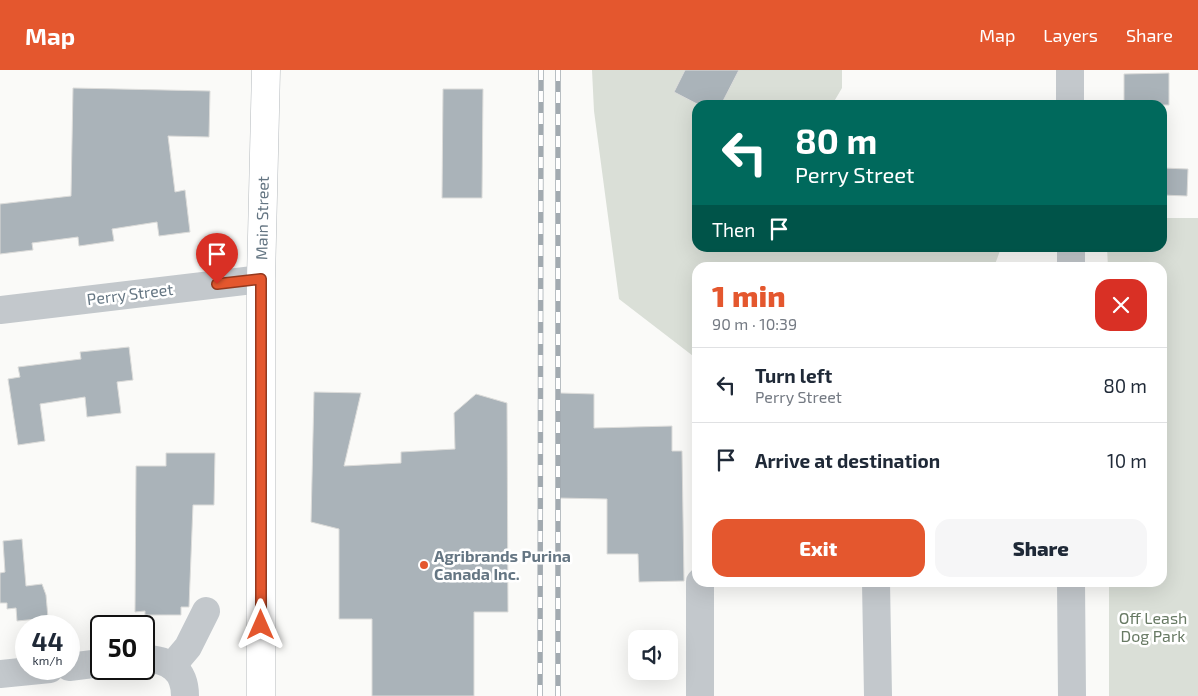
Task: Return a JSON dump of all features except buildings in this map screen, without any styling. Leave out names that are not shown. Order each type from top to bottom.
[{"type":"main road","name":"Main Street","points":[[261,696],[261,279],[266,70]]},
{"type":"street","points":[[1070,70],[1070,100]]},
{"type":"street","name":"Perry Street","points":[[0,310],[261,279]]},
{"type":"street","points":[[700,587],[700,696]]},
{"type":"street","points":[[876,587],[878,696]]},
{"type":"street","points":[[1071,587],[1072,696]]},
{"type":"street","points":[[174,667],[188,647],[206,611]]},
{"type":"street","points":[[155,660],[174,667],[184,682],[185,696]]},
{"type":"street","points":[[0,674],[15,672]]},
{"type":"green space","points":[[592,70],[842,70],[842,88],[835,100],[692,100],[692,252],[1000,252],[996,262],[692,262],[692,355],[619,299],[594,111]]},
{"type":"green space","name":"Off Leash Dog Park","points":[[1167,218],[1198,218],[1198,696],[1109,696],[1109,587],[1167,587],[1167,262],[1108,262],[1107,252],[1167,252]]},
{"type":"railway","points":[[540,696],[541,70]]},
{"type":"railway","points":[[558,70],[558,696]]},
{"type":"place","name":"Agribrands Purina Canada Inc.","points":[[424,565]]},
{"type":"route","points":[[217,284],[261,279],[261,625]]}]
